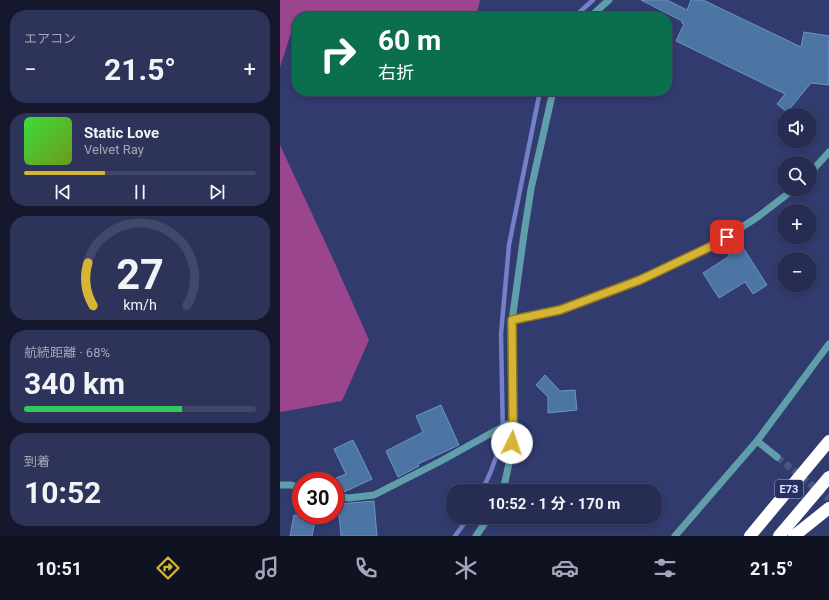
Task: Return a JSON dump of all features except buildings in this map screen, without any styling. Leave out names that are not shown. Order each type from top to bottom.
[{"type":"highway","name":"E73","points":[[750,536],[829,441]]},
{"type":"highway","name":"E73","points":[[779,536],[829,477]]},
{"type":"highway","points":[[794,536],[829,508]]},
{"type":"street","points":[[596,12],[609,0]]},
{"type":"street","points":[[505,484],[511,454],[510,422],[512,320],[531,189],[552,96]]},
{"type":"street","points":[[817,165],[829,152]]},
{"type":"street","points":[[512,320],[560,310],[640,280],[716,244],[759,216],[785,196]]},
{"type":"street","points":[[675,536],[757,441],[829,344]]},
{"type":"street","points":[[344,497],[374,495],[439,462],[510,422]]},
{"type":"street","points":[[757,441],[777,457]]},
{"type":"street","points":[[280,485],[292,485]]},
{"type":"street","points":[[476,536],[484,524]]},
{"type":"shaded area","points":[[280,0],[480,0],[477,12],[292,12],[292,30],[280,67]]},
{"type":"shaded area","points":[[280,145],[369,340],[342,401],[280,412]]},
{"type":"waterway","points":[[580,12],[593,0]]},
{"type":"waterway","points":[[485,484],[503,438],[501,334],[509,245],[539,96]]},
{"type":"waterway","points":[[455,536],[464,524]]},
{"type":"tunnel","points":[[777,457],[829,499]]},
{"type":"route","points":[[512,443],[512,320],[560,310],[640,280],[716,244],[727,237]]}]
